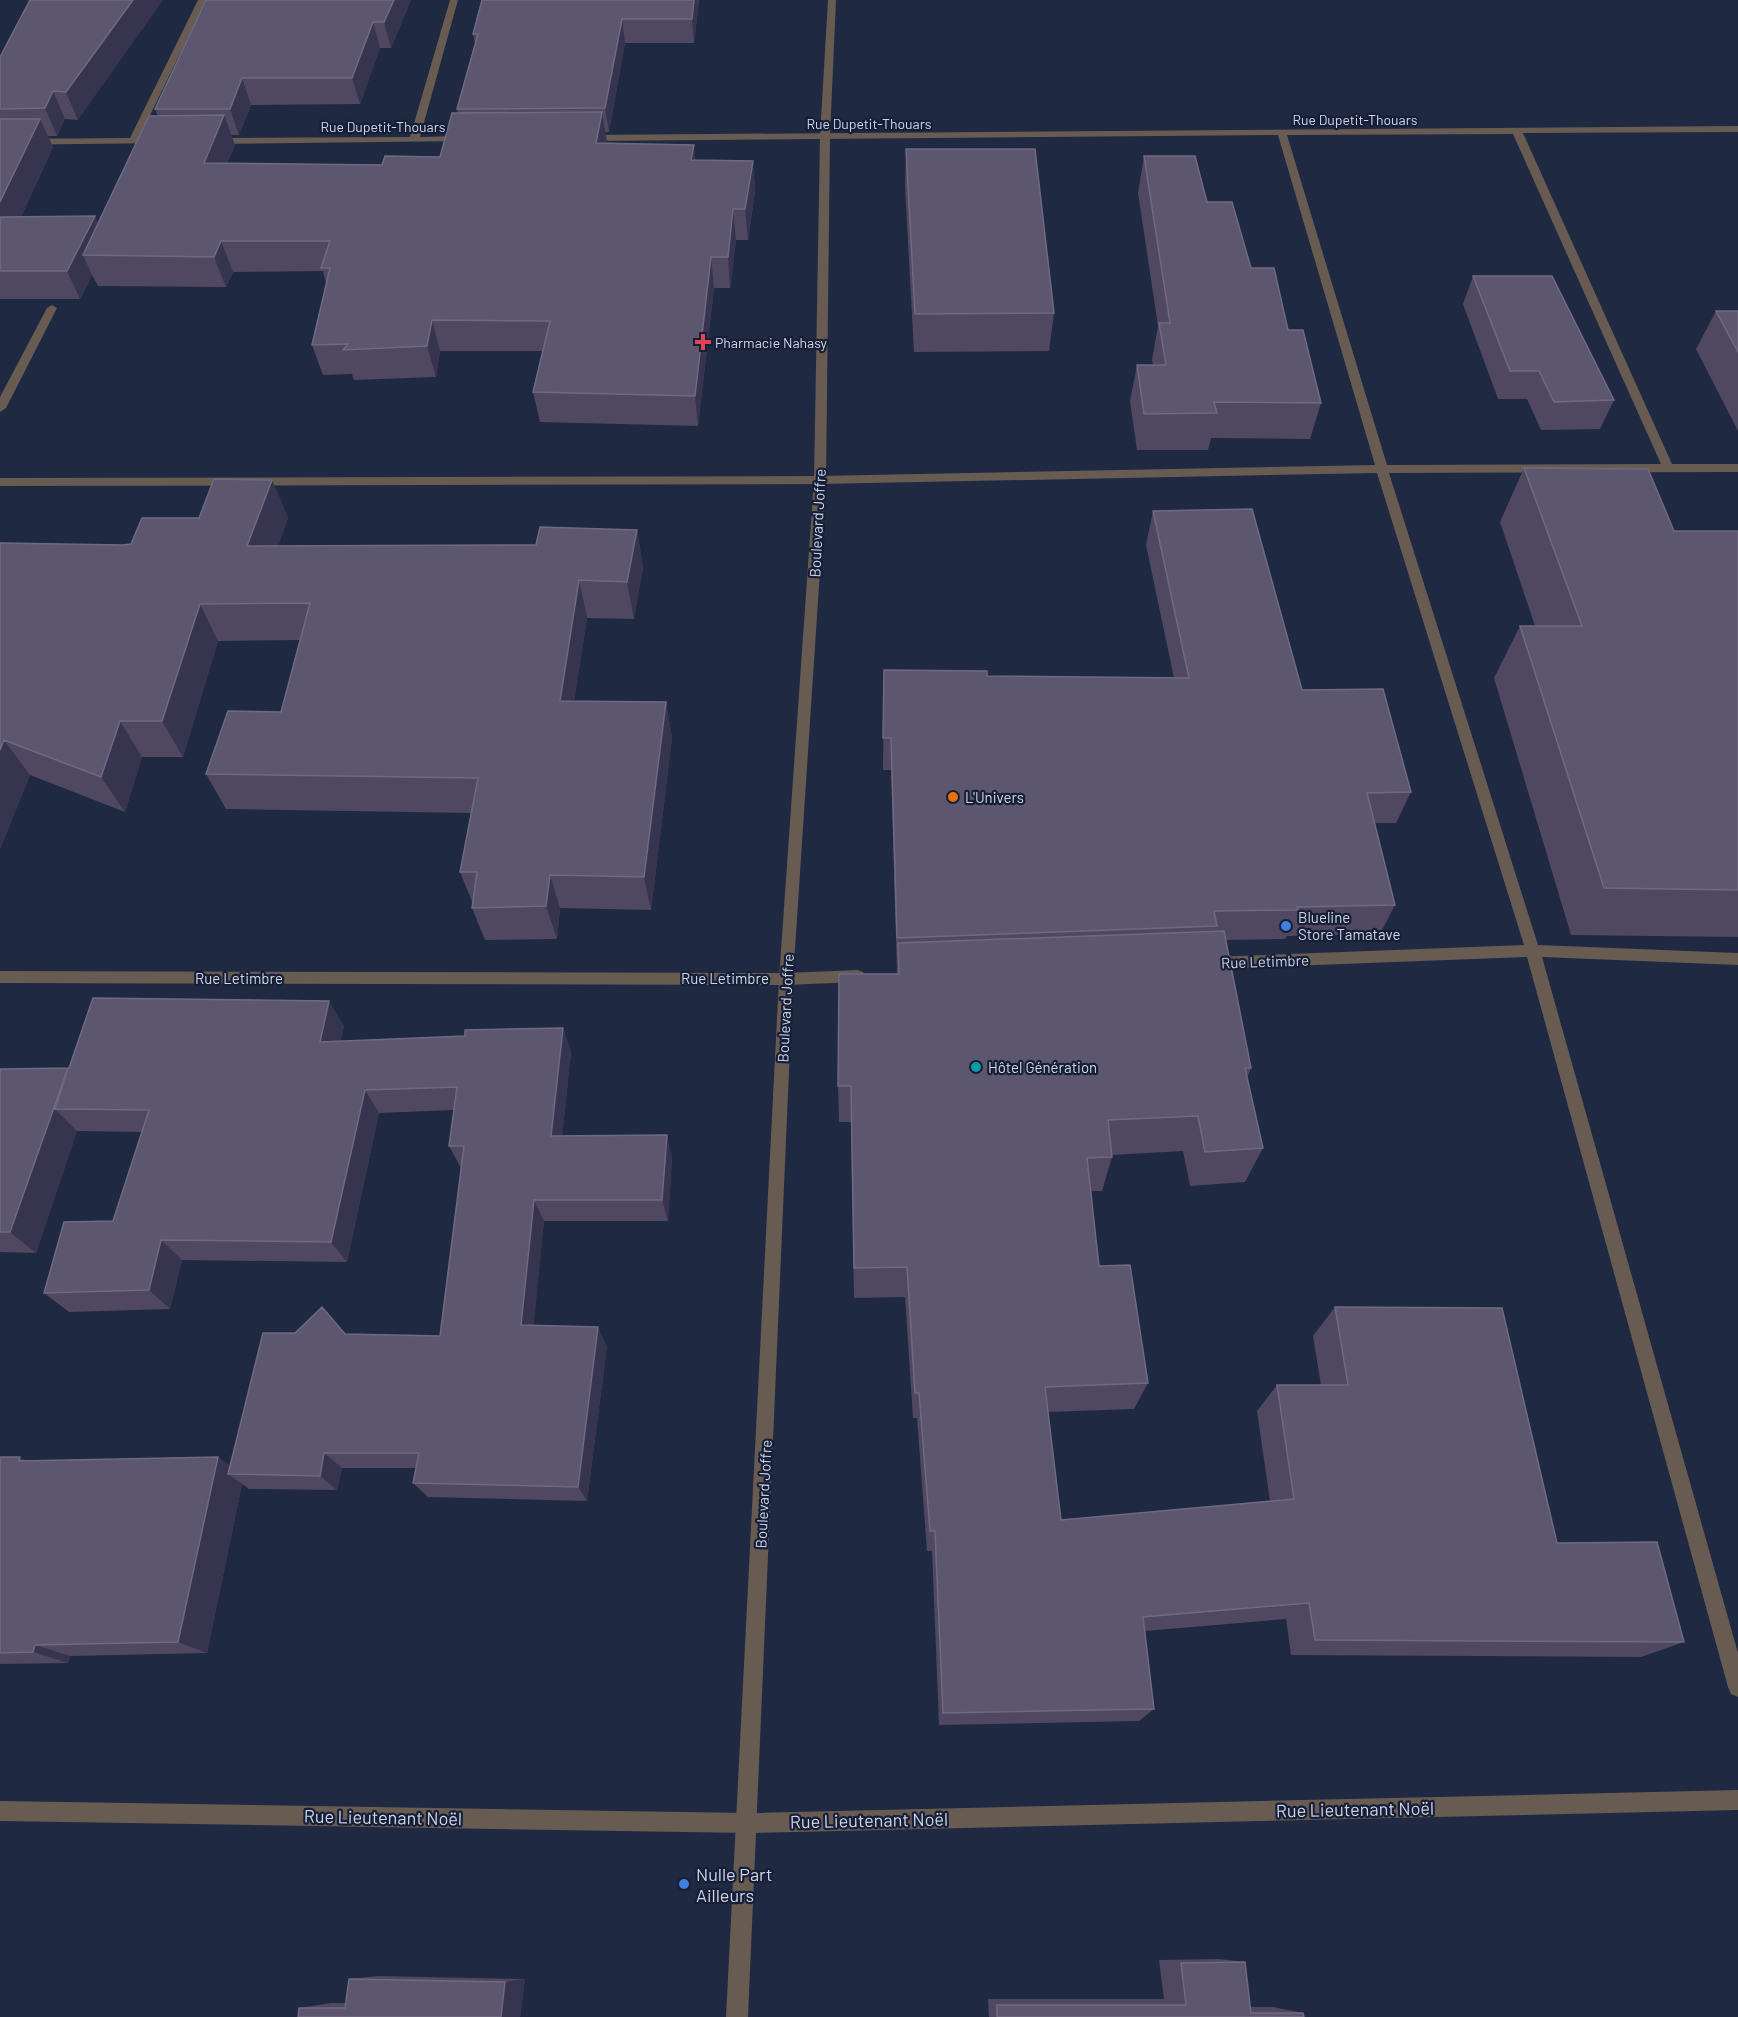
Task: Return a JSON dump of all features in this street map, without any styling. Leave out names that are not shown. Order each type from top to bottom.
[{"type":"street","points":[[133,141],[202,0]]},
{"type":"street","points":[[414,140],[454,0]]},
{"type":"street","name":"Boulevard Joffre","points":[[737,2017],[748,1823],[786,979],[820,480],[825,136],[832,0]]},
{"type":"street","name":"Rue Dupetit-Thouars","points":[[578,138],[1738,129]]},
{"type":"street","points":[[1517,131],[1668,468]]},
{"type":"street","points":[[1282,133],[1382,469],[1533,951],[1738,1687]]},
{"type":"street","name":"Rue Dupetit-Thouars","points":[[203,141],[472,139]]},
{"type":"street","points":[[0,142],[168,141]]},
{"type":"street","points":[[0,408],[52,308]]},
{"type":"street","points":[[0,482],[820,480],[1382,469],[1738,468]]},
{"type":"street","name":"Rue Letimbre","points":[[1201,963],[1533,951],[1738,959]]},
{"type":"street","name":"Rue Letimbre","points":[[0,977],[786,979],[869,975]]},
{"type":"street","name":"Rue Lieutenant Noël","points":[[0,1811],[748,1823],[1738,1800]]},
{"type":"building","points":[[30,0],[133,0],[66,92],[53,91],[45,108],[0,109],[0,57]]},
{"type":"building","points":[[206,0],[394,0],[384,22],[373,22],[352,78],[242,78],[230,109],[155,109]]},
{"type":"building","points":[[482,0],[694,0],[692,19],[622,19],[605,108],[457,109],[478,34],[473,34]]},
{"type":"building","points":[[602,112],[596,143],[694,145],[691,160],[753,161],[745,209],[733,209],[728,257],[711,257],[695,396],[533,392],[550,321],[432,320],[427,346],[343,350],[348,344],[312,345],[330,268],[321,268],[330,241],[221,241],[214,257],[83,255],[149,116],[224,115],[204,163],[382,165],[385,156],[440,157],[452,113]]},
{"type":"building","points":[[0,119],[40,119],[0,202]]},
{"type":"building","points":[[906,149],[1035,149],[1054,313],[915,314]]},
{"type":"building","points":[[1144,156],[1195,156],[1207,202],[1232,202],[1251,268],[1274,268],[1288,330],[1303,330],[1321,403],[1214,402],[1217,413],[1144,414],[1137,365],[1166,365],[1159,323],[1170,323]]},
{"type":"building","points":[[95,216],[67,271],[0,271],[0,217]]},
{"type":"building","points":[[1473,276],[1552,276],[1614,400],[1554,402],[1539,371],[1510,371]]},
{"type":"building","points":[[1716,311],[1738,311],[1738,352]]},
{"type":"building","points":[[1524,468],[1648,469],[1674,531],[1738,531],[1738,890],[1604,888],[1520,626],[1582,626]]},
{"type":"building","points":[[214,479],[272,480],[247,546],[536,545],[540,527],[637,530],[627,582],[579,580],[560,701],[666,702],[644,877],[550,875],[546,906],[472,908],[477,872],[460,872],[478,778],[206,774],[228,711],[281,712],[310,603],[200,604],[162,721],[120,721],[101,777],[4,740],[0,750],[0,543],[131,544],[142,518],[199,518]]},
{"type":"building","points":[[1252,509],[1302,690],[1383,689],[1411,792],[1367,793],[1395,905],[1214,911],[1217,926],[897,938],[891,738],[883,738],[884,670],[987,671],[987,676],[1189,678],[1153,511]]},
{"type":"building","points":[[1224,931],[1251,1068],[1245,1068],[1263,1148],[1205,1152],[1198,1116],[1108,1120],[1112,1157],[1087,1158],[1099,1266],[1130,1265],[1148,1383],[1045,1387],[1061,1520],[1294,1499],[1277,1385],[1348,1385],[1335,1307],[1502,1308],[1557,1543],[1657,1542],[1684,1642],[1315,1640],[1309,1603],[1143,1617],[1154,1709],[943,1713],[935,1531],[930,1531],[919,1393],[915,1393],[907,1267],[854,1268],[851,1086],[838,1086],[839,974],[899,974],[898,943]]},
{"type":"building","points":[[93,998],[329,1001],[320,1042],[465,1036],[465,1030],[563,1028],[551,1136],[667,1135],[662,1200],[534,1200],[521,1325],[598,1327],[578,1487],[413,1483],[419,1453],[324,1453],[320,1476],[228,1474],[263,1333],[295,1333],[322,1307],[345,1334],[440,1336],[464,1146],[449,1146],[457,1087],[365,1090],[331,1242],[161,1240],[149,1290],[44,1293],[64,1222],[113,1221],[149,1110],[55,1109]]},
{"type":"building","points":[[68,1068],[10,1232],[0,1232],[0,1069]]},
{"type":"building","points":[[0,1457],[20,1457],[19,1461],[218,1457],[178,1642],[35,1645],[33,1652],[0,1653]]},
{"type":"building","points":[[1245,1962],[1251,2013],[1303,2013],[1304,2017],[997,2017],[997,2005],[1186,2005],[1181,1963]]},
{"type":"building","points":[[349,1979],[505,1982],[501,2017],[298,2017],[299,2008],[345,2008]]},
{"type":"place","name":"Pharmacie Nahasy","points":[[703,342]]},
{"type":"place","name":"L'Univers","points":[[953,797]]},
{"type":"place","name":"Blueline Store Tamatave","points":[[1286,926]]},
{"type":"place","name":"Hôtel Génération","points":[[976,1067]]},
{"type":"place","name":"Nulle Part Ailleurs","points":[[684,1884]]}]
